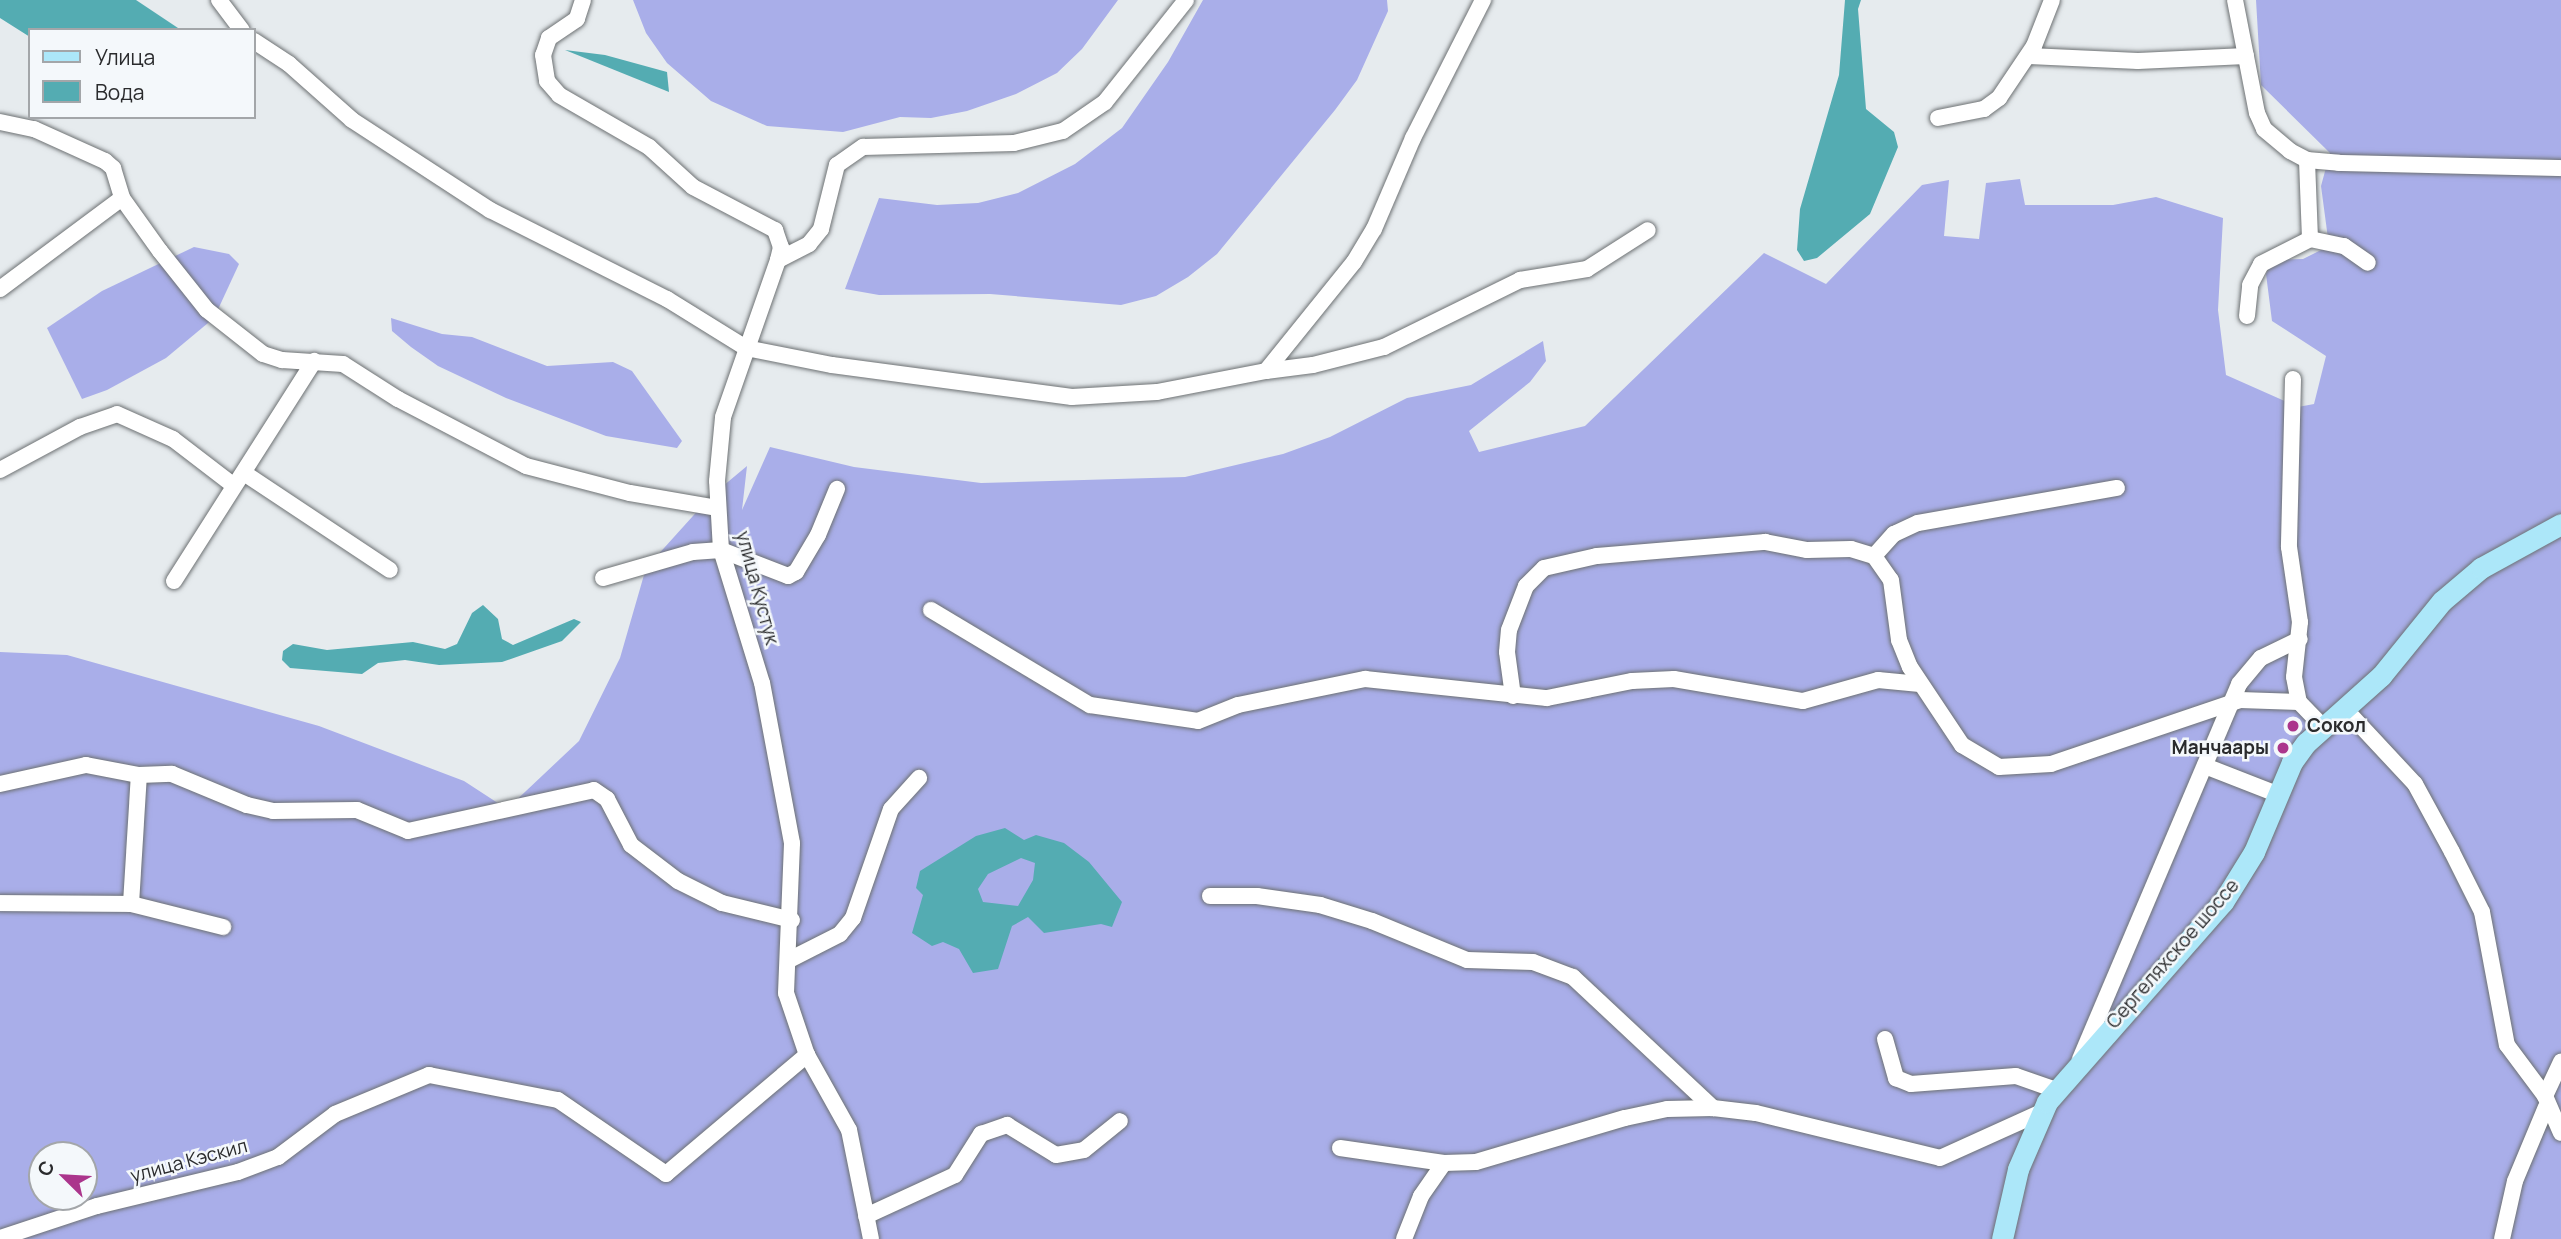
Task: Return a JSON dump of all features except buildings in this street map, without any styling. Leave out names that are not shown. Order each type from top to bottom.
[{"type":"main road","name":"Сергеляхское шоссе","points":[[2002,1239],[2018,1169],[2042,1112],[2079,1061],[2223,902],[2254,852],[2292,762],[2323,727],[2346,710],[2381,676],[2442,601],[2481,568],[2561,524]]},
{"type":"street","points":[[219,0],[240,28]]},
{"type":"street","points":[[583,0],[577,19],[549,38],[543,55],[547,81],[559,95],[649,147],[693,187],[775,230],[781,247],[778,260]]},
{"type":"street","points":[[778,260],[808,244],[821,229],[837,165],[863,147],[1014,144],[1063,131],[1105,102],[1186,0]]},
{"type":"street","points":[[1266,371],[1354,262],[1374,229],[1413,138],[1483,0]]},
{"type":"street","points":[[1938,118],[1990,106],[2029,56],[2052,0]]},
{"type":"street","points":[[2235,0],[2264,129],[2307,160],[2561,168]]},
{"type":"street","points":[[256,42],[289,64],[352,120],[490,210],[667,299],[746,348],[832,365],[1072,397],[1157,392],[1266,371],[1313,365],[1384,347],[1520,280],[1587,269],[1648,230]]},
{"type":"street","points":[[2029,56],[2138,61],[2246,55]]},
{"type":"street","points":[[0,122],[34,129],[105,160],[113,168],[122,198],[207,310],[241,341],[282,360],[344,364],[398,398],[526,466],[618,490],[718,509]]},
{"type":"street","points":[[2307,160],[2310,239]]},
{"type":"street","points":[[0,289],[122,198]]},
{"type":"street","points":[[2247,316],[2250,285],[2261,264],[2310,239],[2344,246],[2368,263]]},
{"type":"street","name":"улица Кустук","points":[[778,260],[723,417],[718,509],[721,550],[762,683],[788,806],[792,920],[791,959],[786,993],[807,1055],[849,1130],[871,1239]]},
{"type":"street","points":[[174,582],[314,361]]},
{"type":"street","points":[[2293,379],[2289,547],[2300,639],[2294,677],[2299,702],[2323,727]]},
{"type":"street","points":[[0,470],[80,427],[117,414],[173,439],[390,570]]},
{"type":"street","points":[[1874,556],[1894,534],[1918,523],[2118,488]]},
{"type":"street","points":[[603,578],[693,552],[721,550],[788,576],[796,572],[818,535],[837,489]]},
{"type":"street","points":[[1513,696],[1507,652],[1509,630],[1526,586],[1544,568],[1597,556],[1689,551],[1746,542],[1814,551],[1851,549],[1874,556],[1891,580],[1899,640],[1920,684],[1962,746],[1989,764],[2011,769],[2050,764],[2230,702],[2256,698],[2299,702]]},
{"type":"street","points":[[931,610],[1090,705],[1198,721],[1238,705],[1365,680],[1547,698],[1632,681],[1674,680],[1802,701],[1878,680],[1920,684]]},
{"type":"street","points":[[2079,1061],[2112,974],[2205,766],[2230,702],[2261,658],[2300,639]]},
{"type":"street","points":[[2346,710],[2415,784],[2452,852],[2482,912],[2507,1045],[2545,1102],[2561,1133]]},
{"type":"street","points":[[0,784],[86,765],[139,775],[173,774],[247,805],[273,811],[357,810],[408,831],[594,790],[607,799],[631,845],[678,881],[722,903],[792,920]]},
{"type":"street","points":[[2205,766],[2277,794]]},
{"type":"street","points":[[131,904],[139,775]]},
{"type":"street","points":[[791,959],[840,934],[853,918],[891,808],[919,778]]},
{"type":"street","points":[[1210,896],[1257,896],[1320,905],[1467,960],[1533,962],[1573,977],[1713,1108]]},
{"type":"street","points":[[0,903],[131,904],[223,927]]},
{"type":"street","points":[[1885,1040],[1896,1078],[1911,1084],[2017,1076],[2056,1090]]},
{"type":"street","name":"улица Кэскил","points":[[0,1238],[97,1206],[238,1172],[278,1157],[335,1114],[429,1075],[558,1100],[666,1174],[807,1055]]},
{"type":"street","points":[[2502,1239],[2515,1181],[2561,1061]]},
{"type":"street","points":[[1340,1148],[1444,1163],[1476,1162],[1567,1133],[1667,1109],[1713,1108],[1756,1113],[1940,1158],[2042,1112]]},
{"type":"street","points":[[866,1216],[954,1175],[981,1133],[1007,1125],[1056,1155],[1084,1150],[1120,1121]]},
{"type":"street","points":[[1404,1239],[1421,1196],[1444,1163]]},
{"type":"shaded area","points":[[633,0],[1118,0],[1082,49],[1057,73],[1016,94],[967,111],[931,118],[900,117],[843,132],[767,126],[711,101],[667,63],[646,33]]},
{"type":"shaded area","points":[[1203,0],[1387,0],[1388,11],[1357,80],[1217,254],[1188,277],[1156,296],[1121,305],[990,294],[879,295],[845,289],[879,198],[937,205],[978,203],[1018,193],[1075,164],[1122,128],[1168,62]]},
{"type":"shaded area","points":[[2256,0],[2561,0],[2561,1239],[0,1239],[0,652],[67,655],[319,726],[464,781],[507,809],[579,741],[620,658],[646,568],[711,496],[747,466],[742,510],[770,447],[854,467],[981,483],[1185,477],[1283,454],[1330,437],[1407,398],[1471,385],[1543,341],[1546,361],[1530,382],[1469,431],[1479,452],[1585,426],[1764,253],[1826,284],[1922,185],[1949,180],[1944,236],[1979,239],[1986,183],[2020,179],[2025,205],[2113,205],[2156,197],[2223,218],[2218,310],[2226,375],[2298,407],[2314,404],[2326,356],[2272,321],[2266,274],[2273,260],[2303,259],[2329,246],[2321,186],[2330,153],[2261,85]]},
{"type":"shaded area","points":[[194,247],[229,254],[239,264],[214,318],[166,358],[107,390],[82,399],[47,328],[102,291]]},
{"type":"shaded area","points":[[391,318],[442,334],[472,337],[547,366],[613,362],[632,371],[682,441],[677,448],[606,436],[506,398],[438,366],[392,331]]},
{"type":"water","points":[[0,0],[136,0],[178,28],[28,28],[28,36],[0,18]]},
{"type":"water","points":[[1845,0],[1861,0],[1858,9],[1866,109],[1894,132],[1898,147],[1870,214],[1817,258],[1804,261],[1797,250],[1800,209],[1839,75]]},
{"type":"water","points":[[565,50],[605,55],[667,72],[669,92]]},
{"type":"water","points":[[483,605],[498,619],[502,639],[513,645],[574,619],[581,622],[562,641],[502,662],[439,665],[405,660],[378,663],[362,674],[290,668],[282,660],[283,651],[293,644],[327,650],[413,642],[445,649],[457,644],[472,613]]},
{"type":"water","points":[[1005,828],[1024,840],[1036,835],[1064,843],[1089,862],[1122,902],[1112,927],[1101,924],[1044,933],[1028,917],[1012,926],[998,969],[973,973],[959,949],[943,942],[932,946],[912,933],[923,895],[916,888],[920,871],[976,836]],"holes":[[[1021,858],[1035,863],[1033,880],[1018,906],[983,902],[978,889],[988,874]]]},
{"type":"place","name":"Сокол","points":[[2293,726]]},
{"type":"place","name":"Манчаары","points":[[2283,748]]}]
